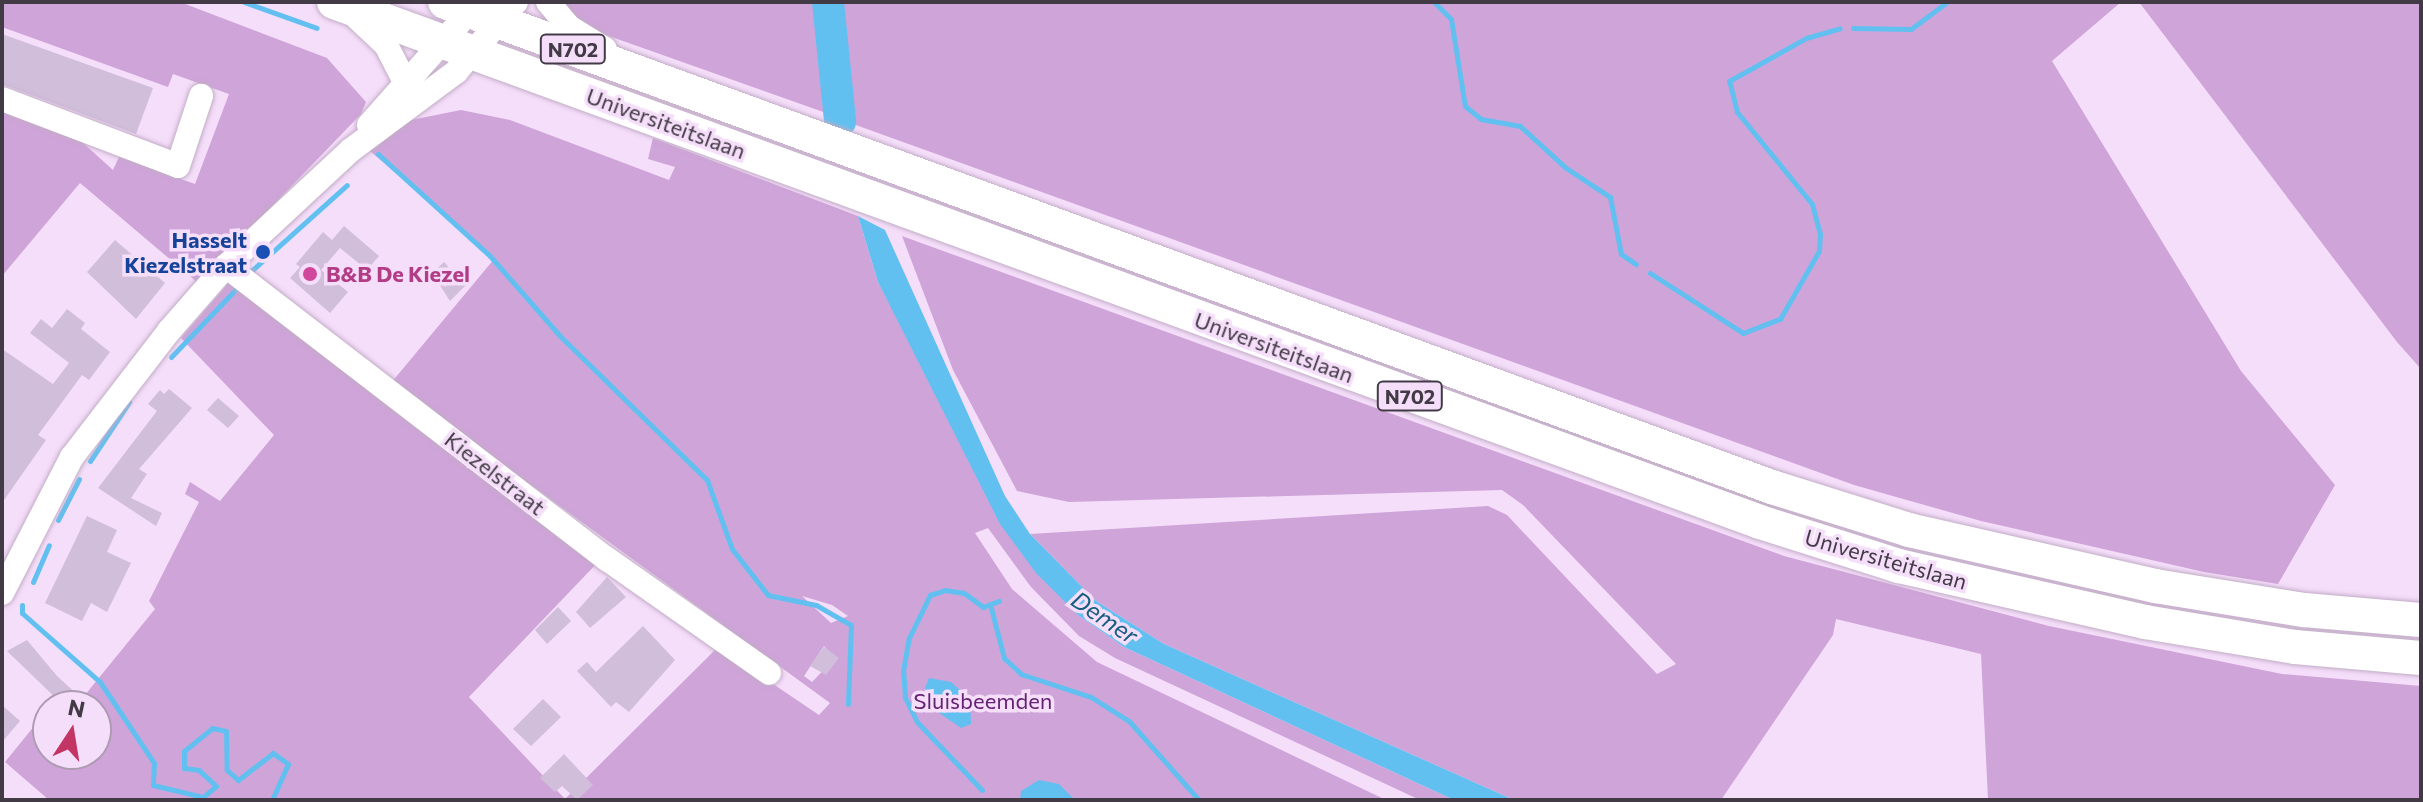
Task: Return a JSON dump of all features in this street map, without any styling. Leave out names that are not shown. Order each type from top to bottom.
[{"type":"highway","name":"Universiteitslaan","points":[[338,4],[1152,303],[1760,522],[1885,562],[2145,622],[2295,647],[2421,658]]},
{"type":"highway","name":"Universiteitslaan","points":[[482,8],[645,74],[1772,487],[1909,530],[2127,580],[2304,610],[2421,620]]},
{"type":"street","points":[[548,2],[569,27],[645,74]]},
{"type":"street","points":[[338,4],[386,45],[405,82]]},
{"type":"street","points":[[2,593],[72,457],[127,382],[226,266],[460,47],[482,8]]},
{"type":"street","points":[[351,150],[405,82],[460,47],[482,8]]},
{"type":"street","points":[[2,99],[178,166],[201,96]]},
{"type":"street","name":"Kiezelstraat","points":[[226,266],[607,559],[769,673]]},
{"type":"street","points":[[1152,303],[1165,266]]},
{"type":"street","points":[[2295,647],[2304,610]]},
{"type":"green space","points":[[2,2],[180,2],[327,58],[366,102],[361,114],[198,283],[80,183],[2,276],[2,108],[72,133],[113,170],[119,157],[195,184],[229,94],[173,74],[168,87],[2,27]]},
{"type":"green space","points":[[557,2],[815,2],[826,113],[592,30]]},
{"type":"green space","points":[[840,2],[2121,2],[2052,61],[2241,371],[2335,485],[2278,584],[2204,572],[1981,521],[1854,485],[853,124]]},
{"type":"green space","points":[[2139,2],[2421,2],[2421,369],[2397,342]]},
{"type":"green space","name":"Sluisbeemden","points":[[461,110],[510,120],[669,180],[675,167],[648,159],[653,138],[858,216],[878,282],[925,370],[1078,615],[1124,647],[1454,800],[1420,800],[1115,658],[1079,636],[1031,587],[988,528],[975,533],[1012,589],[1097,662],[1386,800],[49,800],[5,762],[32,729],[32,770],[112,770],[112,690],[89,690],[155,609],[149,601],[199,502],[185,494],[190,482],[220,501],[274,435],[181,338],[231,280],[599,561],[469,697],[565,799],[718,647],[819,715],[830,703],[391,383],[495,258],[370,151],[411,120]],"holes":[[[802,596],[832,605],[848,616],[831,623]],[[824,646],[835,658],[812,682],[804,676]]]},
{"type":"green space","points":[[902,236],[1784,556],[2049,626],[2282,674],[2421,686],[2421,800],[1988,800],[1981,654],[1836,619],[1833,635],[1721,800],[1514,800],[1164,644],[1096,601],[1030,534],[1488,506],[1507,515],[1657,674],[1676,664],[1523,505],[1502,490],[1069,502],[1017,491],[953,370]]},
{"type":"water","name":"Demer","points":[[858,216],[885,230],[1005,496],[1030,534],[1096,601],[1164,644],[1514,800],[1454,800],[1124,647],[1078,615],[1036,573],[1000,524],[878,282]]},
{"type":"water","points":[[929,678],[951,682],[970,699],[971,724],[961,728],[935,710],[925,688]]},
{"type":"water","points":[[1039,780],[1059,784],[1075,800],[1020,800],[1021,791]]},
{"type":"building","points":[[2,34],[153,88],[136,134],[2,84]]},
{"type":"building","name":"B&B De Kiezel","points":[[344,226],[379,256],[367,270],[340,248],[321,270],[348,292],[330,313],[290,278],[300,267],[296,264],[323,232],[332,240]]},
{"type":"building","points":[[115,240],[165,283],[136,319],[87,272]]},
{"type":"building","points":[[444,262],[466,285],[450,301],[432,273]]},
{"type":"building","points":[[67,309],[85,323],[81,329],[110,352],[89,380],[82,375],[38,435],[46,440],[2,503],[2,349],[53,384],[69,363],[30,333],[41,319],[52,328]]},
{"type":"building","points":[[169,389],[192,408],[139,469],[147,474],[131,498],[162,513],[156,526],[98,488],[157,411],[148,404],[160,390],[164,394]]},
{"type":"building","points":[[218,398],[239,416],[228,428],[207,410]]},
{"type":"building","points":[[87,516],[117,530],[107,552],[131,563],[107,612],[91,603],[82,621],[45,603]]},
{"type":"building","points":[[607,577],[626,597],[590,628],[576,612]]},
{"type":"building","points":[[558,607],[571,621],[547,644],[535,630]]},
{"type":"building","points":[[643,626],[675,660],[629,712],[616,702],[611,707],[577,671],[587,662],[596,672]]},
{"type":"building","points":[[27,640],[72,690],[47,690],[7,651]]},
{"type":"building","points":[[824,647],[839,658],[826,675],[810,666]]},
{"type":"building","points":[[543,699],[561,717],[531,746],[513,729]]},
{"type":"building","points":[[2,705],[20,721],[2,742]]},
{"type":"building","points":[[564,754],[593,785],[577,800],[562,786],[555,792],[540,778]]},
{"type":"waterway","points":[[244,2],[317,28]]},
{"type":"waterway","name":"Demer","points":[[828,2],[840,121]]},
{"type":"waterway","points":[[1434,2],[1451,19],[1465,106],[1481,119],[1520,126],[1566,168],[1610,197],[1621,254],[1636,264]]},
{"type":"waterway","points":[[1853,28],[1911,29],[1947,2]]},
{"type":"waterway","points":[[1650,273],[1743,333],[1780,319],[1819,251],[1820,234],[1812,204],[1737,112],[1729,81],[1806,38],[1840,28]]},
{"type":"waterway","points":[[378,154],[490,256],[560,336],[707,480],[732,549],[768,595],[816,605],[851,625],[848,704]]},
{"type":"waterway","points":[[250,272],[347,185]]},
{"type":"waterway","points":[[171,357],[236,289]]},
{"type":"waterway","points":[[90,461],[129,402]]},
{"type":"waterway","points":[[58,520],[79,479]]},
{"type":"waterway","points":[[33,582],[49,545]]},
{"type":"waterway","points":[[982,790],[917,722],[905,697],[903,671],[909,638],[930,595],[945,590],[964,593],[983,607],[999,601]]},
{"type":"waterway","points":[[22,605],[22,613],[100,682],[154,763],[153,785],[203,797],[216,786],[199,770],[184,768],[184,751],[212,728],[226,731],[227,770],[238,780],[273,753],[288,764],[272,800]]},
{"type":"waterway","points":[[991,608],[1004,658],[1021,674],[1091,697],[1129,721],[1199,800]]},
{"type":"place","name":"Hasselt Kiezelstraat","points":[[263,252]]},
{"type":"place","name":"B&B De Kiezel","points":[[310,274]]}]
